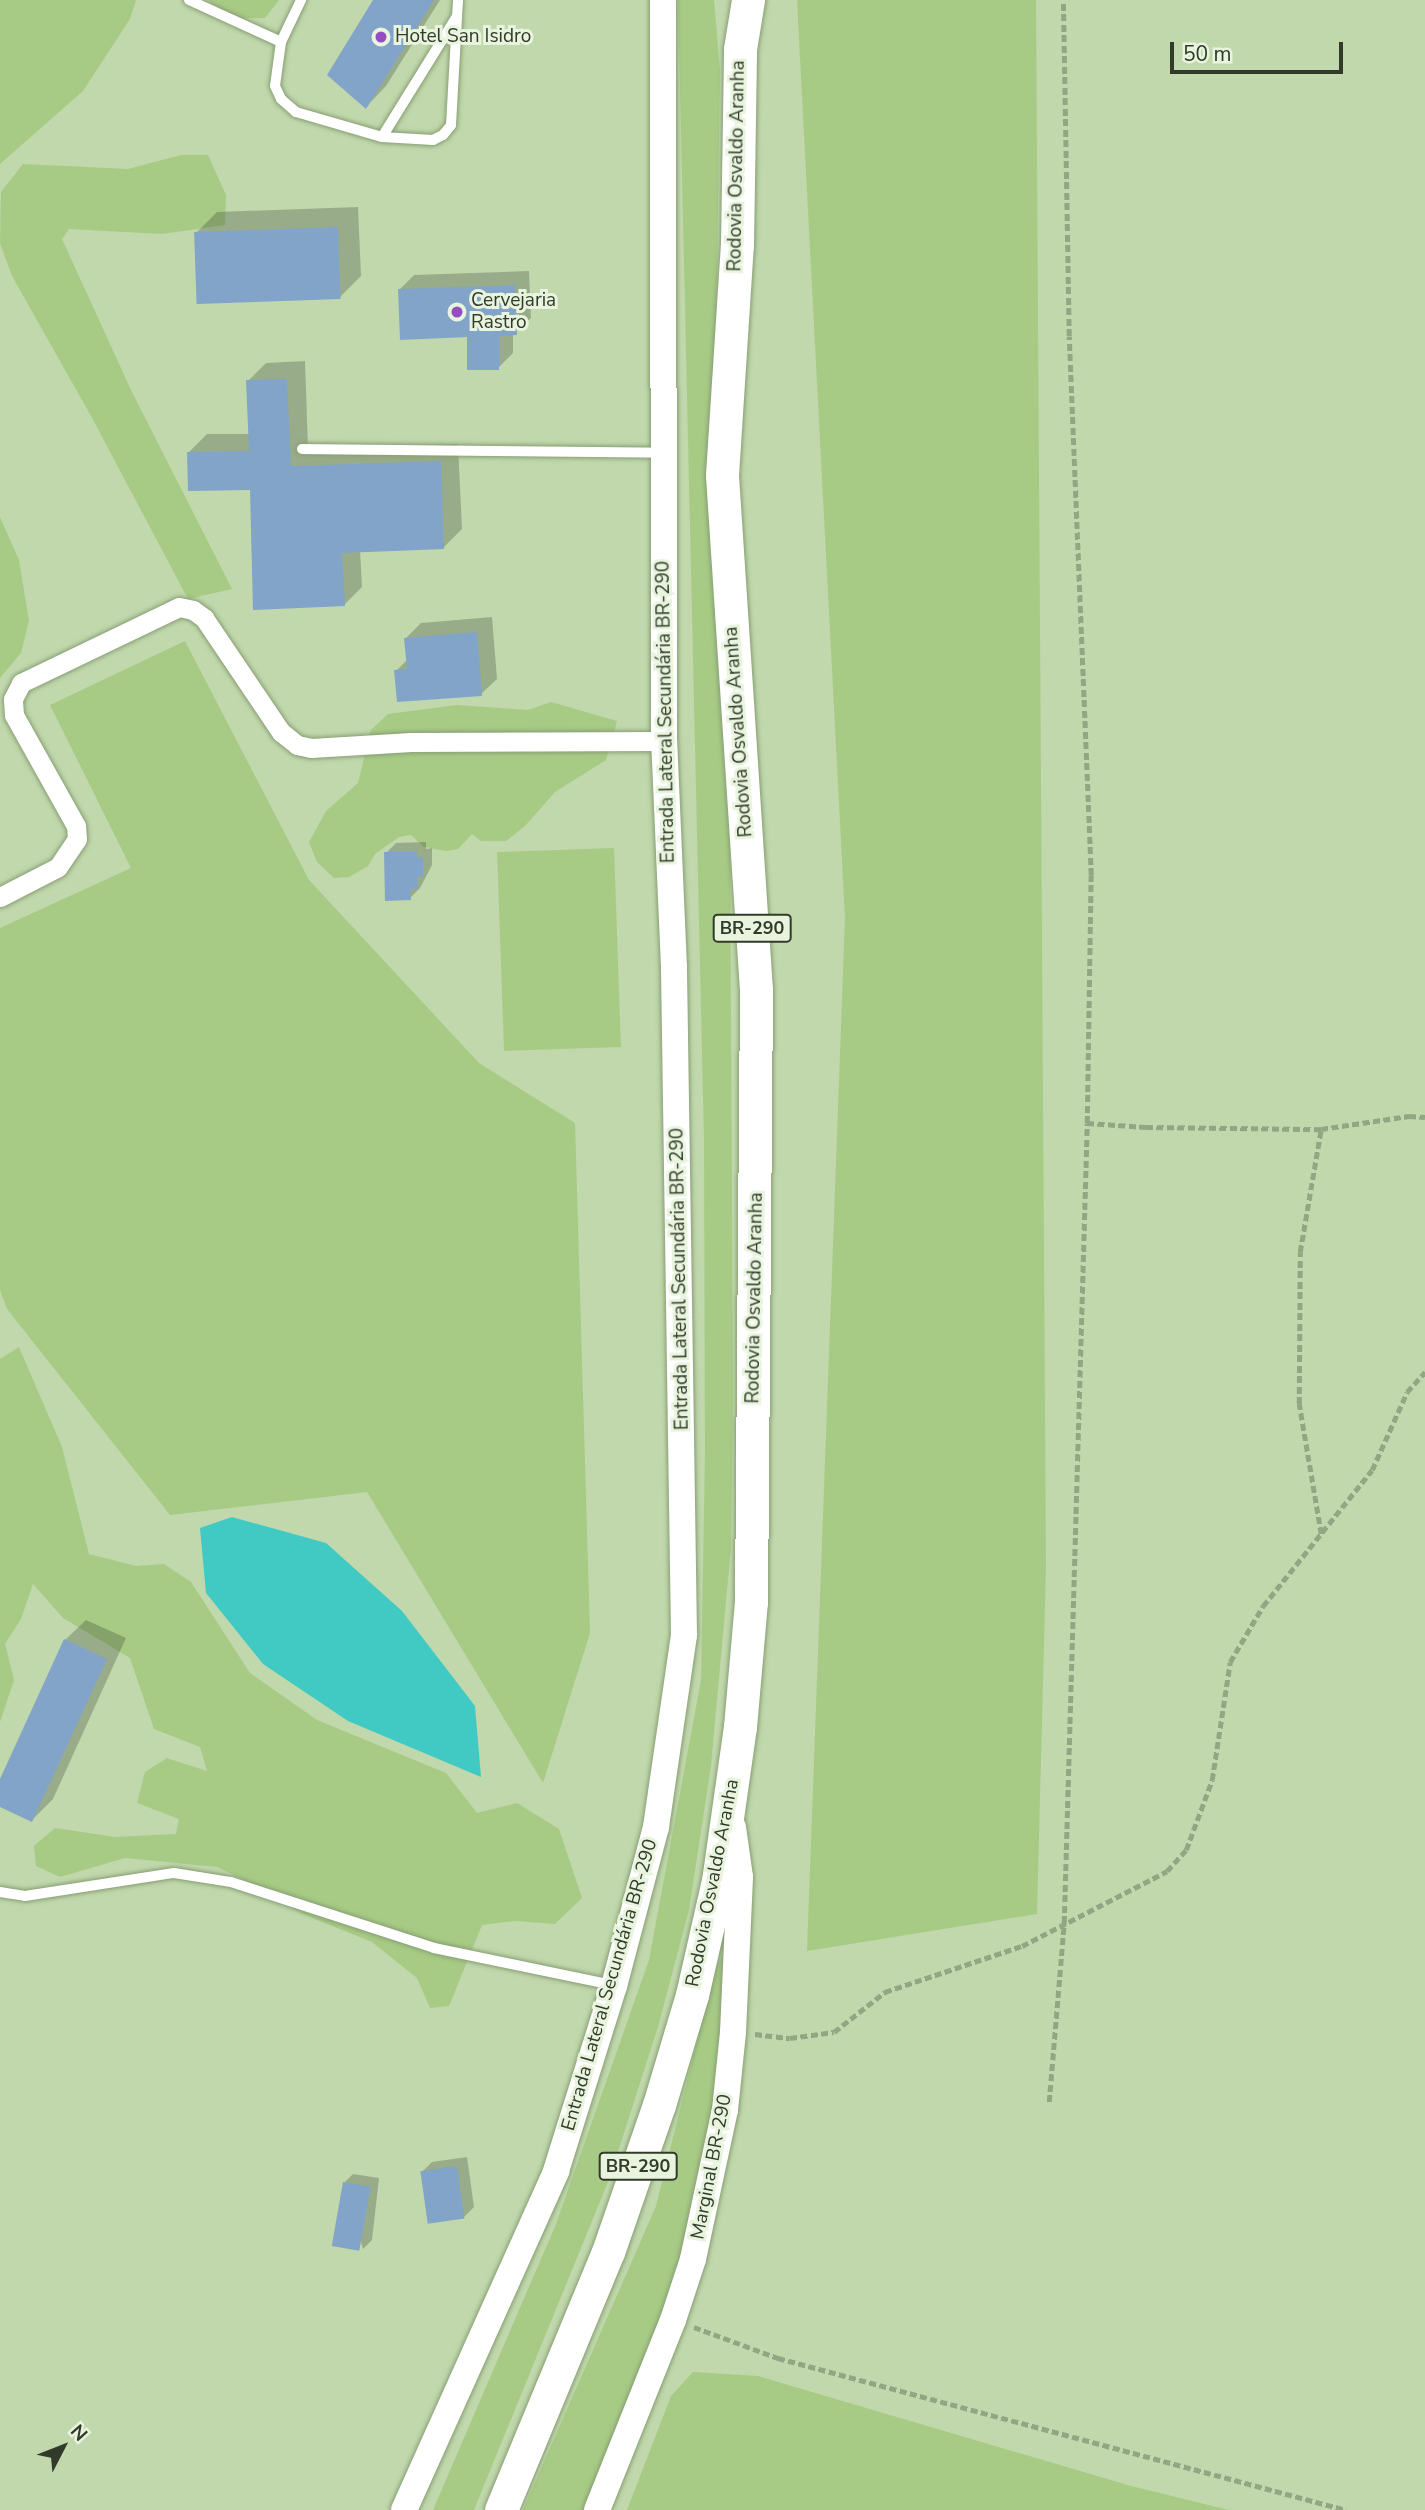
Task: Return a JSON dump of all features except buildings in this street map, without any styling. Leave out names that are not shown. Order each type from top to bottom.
[{"type":"highway","name":"Rodovia Osvaldo Aranha","points":[[729,0],[740,49]]},
{"type":"highway","name":"Rodovia Osvaldo Aranha","points":[[501,2510],[608,2252],[659,2105],[692,1995],[718,1881],[730,1807],[751,1602],[757,990],[722,475],[737,245],[740,49],[748,0]]},
{"type":"main road","name":"Entrada Lateral Secundária BR-290","points":[[404,2510],[556,2171],[614,1986],[656,1827],[684,1635],[674,981],[664,741],[663,0]]},
{"type":"main road","name":"Marginal BR-290","points":[[597,2510],[673,2320],[693,2259],[725,2110],[733,2032],[740,1877],[730,1807]]},
{"type":"street","points":[[0,897],[58,866],[77,839],[76,826],[15,715],[13,699],[21,683],[179,607],[193,610],[204,618],[281,732],[297,745],[311,748],[411,742],[664,741]]},
{"type":"lane","points":[[189,0],[281,42]]},
{"type":"lane","points":[[301,0],[281,42],[275,86],[281,99],[296,112],[382,137],[433,140],[443,135],[451,125],[458,0]]},
{"type":"lane","points":[[382,137],[457,16]]},
{"type":"lane","points":[[302,449],[664,453]]},
{"type":"lane","points":[[0,1892],[24,1896],[174,1873],[231,1882],[434,1948],[508,1966],[614,1986]]},
{"type":"path","points":[[1049,2102],[1064,1923],[1087,1123],[1091,875],[1069,336],[1063,0]]},
{"type":"path","points":[[1087,1123],[1146,1127],[1321,1129],[1409,1116],[1425,1117]]},
{"type":"path","points":[[1321,1129],[1300,1252],[1299,1404],[1321,1534]]},
{"type":"path","points":[[733,2032],[790,2038],[834,2032],[886,1992],[1023,1946],[1167,1871],[1186,1850],[1212,1780],[1230,1662],[1263,1606],[1372,1470],[1407,1392],[1425,1372]]},
{"type":"path","points":[[673,2320],[778,2358],[1346,2510]]},
{"type":"green space","points":[[0,0],[136,0],[130,19],[83,91],[0,164]]},
{"type":"green space","points":[[208,0],[279,0],[265,18],[240,18],[220,10]]},
{"type":"green space","points":[[678,0],[714,0],[720,71],[714,469],[730,818],[733,1397],[731,1547],[711,1766],[689,1910],[658,2027],[610,2177],[474,2510],[433,2510],[556,2224],[649,1960],[701,1680],[705,1453],[704,1141]]},
{"type":"green space","points":[[797,0],[1036,0],[1046,1567],[1037,1914],[807,1951],[845,918]]},
{"type":"green space","points":[[181,155],[208,155],[226,195],[225,225],[162,234],[69,229],[62,239],[131,390],[232,589],[188,599],[91,416],[12,276],[0,243],[1,192],[23,164],[128,169]]},
{"type":"green space","points":[[0,517],[19,560],[29,621],[21,653],[0,678]]},
{"type":"green space","points":[[185,641],[309,880],[479,1063],[575,1123],[590,1633],[543,1783],[367,1492],[170,1515],[7,1309],[0,1290],[0,928],[131,868],[50,705]]},
{"type":"green space","points":[[551,702],[617,721],[606,760],[555,792],[525,826],[506,841],[481,841],[472,834],[458,849],[446,851],[424,847],[411,835],[399,837],[375,854],[368,866],[349,877],[334,878],[317,862],[309,842],[326,811],[358,783],[371,730],[388,714],[457,705],[528,710]]},
{"type":"green space","points":[[614,848],[621,1047],[504,1051],[497,852]]},
{"type":"green space","points":[[19,1347],[62,1447],[89,1554],[136,1566],[164,1564],[191,1582],[250,1673],[317,1720],[446,1773],[477,1813],[517,1803],[559,1829],[582,1898],[555,1924],[515,1921],[482,1925],[449,2006],[430,2008],[417,1978],[372,1942],[300,1913],[265,1890],[217,1867],[125,1858],[60,1877],[36,1866],[34,1846],[55,1828],[115,1837],[176,1834],[179,1819],[137,1803],[145,1772],[167,1758],[207,1771],[200,1747],[154,1729],[130,1658],[63,1618],[33,1584],[21,1619],[5,1644],[14,1680],[0,1722],[0,1359]]},
{"type":"green space","points":[[729,1946],[717,2090],[699,2212],[666,2316],[586,2510],[523,2510],[656,2206],[715,1969]]},
{"type":"green space","points":[[693,2372],[758,2376],[1131,2486],[1229,2510],[627,2510],[671,2396]]},
{"type":"water","points":[[232,1517],[326,1543],[402,1611],[475,1706],[481,1777],[348,1721],[263,1664],[206,1593],[200,1528]]},
{"type":"place","name":"Hotel San Isidro","points":[[381,37]]},
{"type":"place","name":"Cervejaria Rastro","points":[[457,312]]}]
